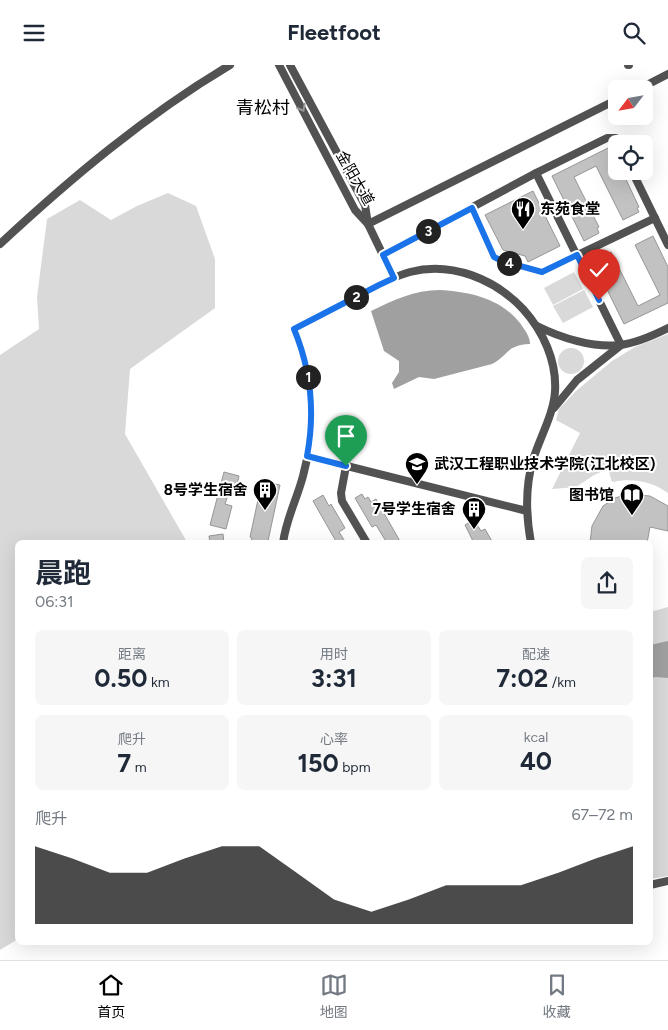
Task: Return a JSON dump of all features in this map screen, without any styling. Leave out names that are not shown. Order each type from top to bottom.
[{"type":"street","points":[[0,244],[104,153],[147,121],[230,65]]},
{"type":"street","name":"金阳大道","points":[[279,65],[355,210],[368,224]]},
{"type":"street","name":"金阳大道","points":[[290,65],[365,205],[368,224]]},
{"type":"street","points":[[653,82],[668,74]]},
{"type":"street","points":[[394,278],[368,224],[608,104]]},
{"type":"street","points":[[383,255],[536,173],[608,138]]},
{"type":"street","points":[[536,173],[621,345]]},
{"type":"street","points":[[636,180],[668,245]]},
{"type":"street","points":[[472,208],[494,257],[542,272],[655,218]]},
{"type":"street","points":[[284,540],[289,517],[303,477],[311,415],[309,385],[304,357],[294,329],[394,278],[410,272],[424,270],[449,270],[470,274],[488,281],[515,301],[535,325],[549,352],[554,372],[555,393],[550,414],[533,461],[528,483],[527,511],[531,540]]},
{"type":"street","points":[[535,325],[548,332],[572,340],[621,345]]},
{"type":"street","points":[[550,414],[563,395],[577,380],[621,345],[668,327]]},
{"type":"street","points":[[307,456],[527,511]]},
{"type":"street","points":[[346,466],[341,499],[365,540]]},
{"type":"street","points":[[653,884],[668,881]]},
{"type":"shaded area","points":[[168,193],[196,206],[215,259],[215,308],[130,369],[125,434],[186,540],[15,540],[15,941],[0,950],[0,355],[39,329],[37,297],[47,219],[80,200],[111,220],[137,206]]},
{"type":"shaded area","points":[[574,272],[583,289],[553,305],[544,288]]},
{"type":"shaded area","points":[[440,290],[462,292],[494,302],[512,314],[520,323],[528,335],[530,344],[512,348],[492,364],[434,379],[419,377],[394,389],[392,383],[399,372],[399,361],[384,351],[371,311],[413,294]]},
{"type":"shaded area","points":[[584,290],[593,307],[563,323],[553,306]]},
{"type":"shaded area","points":[[668,334],[668,493],[641,481],[612,482],[608,469],[594,475],[576,487],[552,489],[580,433],[556,420],[559,409],[576,391],[612,361],[635,347]]},
{"type":"shaded area","points":[[571,348],[580,352],[584,361],[580,370],[571,374],[562,370],[558,361],[562,352]]},
{"type":"shaded area","points":[[668,607],[668,876],[653,878],[653,611]]},
{"type":"shaded area","points":[[668,641],[668,678],[653,678],[653,644]]},
{"type":"building","points":[[608,148],[608,180],[626,180],[639,207],[637,208],[639,212],[623,220],[596,166],[574,177],[599,227],[597,228],[599,233],[584,241],[552,176]]},
{"type":"building","name":"东苑食堂","points":[[533,191],[560,246],[528,262],[525,256],[503,250],[485,215]]},
{"type":"building","points":[[653,236],[668,267],[668,303],[624,324],[593,261],[611,252],[638,306],[660,295],[635,245]]},
{"type":"building","points":[[224,472],[239,476],[235,494],[229,492],[225,504],[232,506],[226,529],[210,525]]},
{"type":"building","name":"8号学生宿舍","points":[[262,481],[280,485],[268,540],[252,540],[250,537]]},
{"type":"building","points":[[362,494],[365,499],[368,497],[371,502],[376,499],[399,540],[385,540],[376,525],[372,527],[355,498]]},
{"type":"building","name":"图书馆","points":[[628,494],[650,496],[668,506],[668,531],[650,527],[648,540],[590,540],[592,526],[603,506],[615,498]]},
{"type":"building","points":[[323,495],[329,506],[331,504],[345,528],[339,532],[344,540],[335,540],[313,501]]},
{"type":"building","name":"7号学生宿舍","points":[[474,520],[481,531],[485,529],[491,540],[472,540],[465,525]]},
{"type":"building","points":[[223,534],[224,540],[210,540],[209,536]]},
{"type":"place","name":"东苑食堂","points":[[523,230]]},
{"type":"place","name":"武汉工程职业技术学院(江北校区)","points":[[417,485]]},
{"type":"place","name":"8号学生宿舍","points":[[265,511]]},
{"type":"place","name":"图书馆","points":[[632,516]]},
{"type":"place","name":"7号学生宿舍","points":[[474,530]]},
{"type":"district","name":"青松村","points":[[263,108]]},
{"type":"route","points":[[346,466],[307,456],[311,400],[304,357],[294,329],[394,278],[383,255],[472,208],[494,257],[542,272],[577,255],[599,300]]}]
